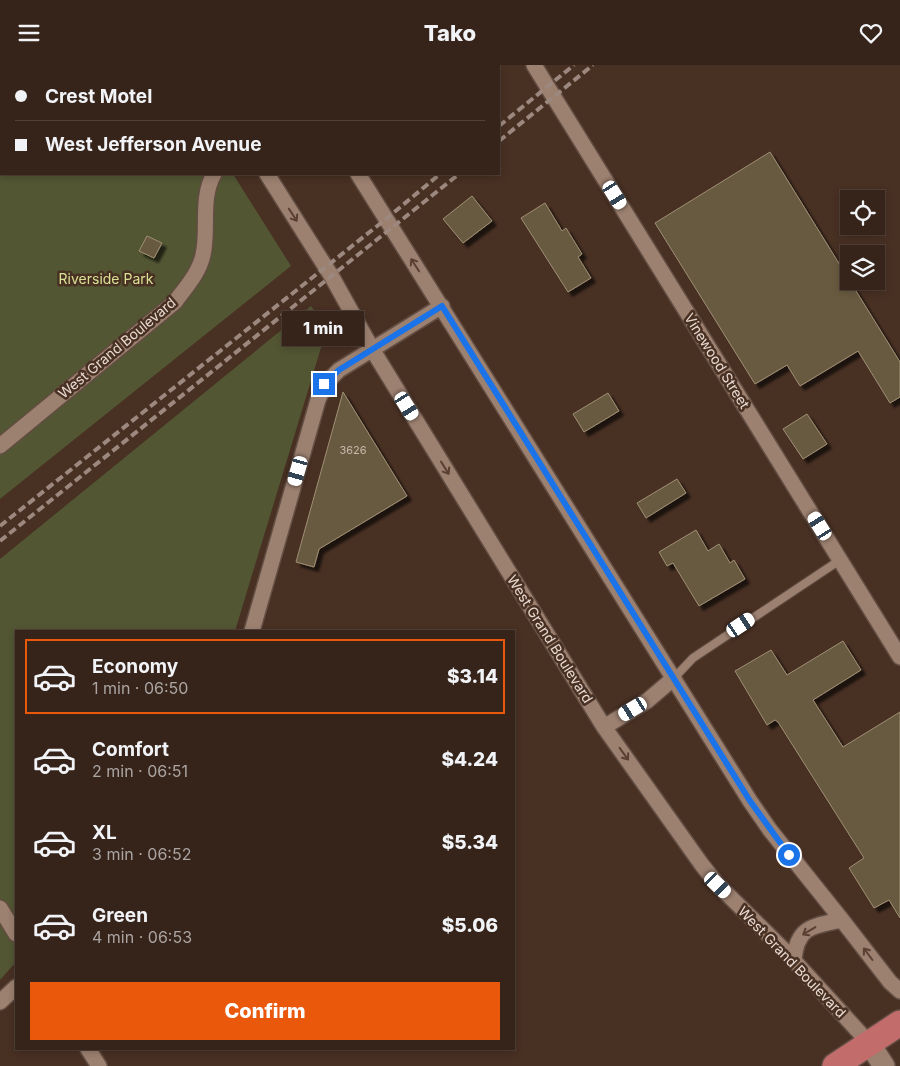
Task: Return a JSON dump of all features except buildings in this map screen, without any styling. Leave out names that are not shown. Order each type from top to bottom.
[{"type":"main road","points":[[835,1066],[900,1023]]},
{"type":"street","name":"Vinewood Street","points":[[534,65],[900,657]]},
{"type":"street","name":"West Grand Boulevard","points":[[0,446],[175,302],[188,286],[202,256],[205,242],[207,195],[210,180],[213,175]]},
{"type":"street","name":"West Grand Boulevard","points":[[268,175],[332,277],[372,349],[604,727],[718,885],[794,961],[868,1043],[884,1066]]},
{"type":"street","points":[[359,175],[770,830],[890,983],[900,991]]},
{"type":"street","points":[[252,630],[324,384],[339,370],[442,306]]},
{"type":"street","points":[[604,727],[647,701],[674,678]]},
{"type":"street","points":[[0,908],[15,932]]},
{"type":"street","points":[[794,961],[795,948],[802,934],[820,925],[842,920]]},
{"type":"street","points":[[0,1002],[15,988]]},
{"type":"street","points":[[89,1050],[99,1066]]},
{"type":"lane","points":[[674,678],[692,658],[840,559]]},
{"type":"green space","name":"Riverside Park","points":[[0,175],[234,175],[291,266],[0,499]]},
{"type":"green space","points":[[311,306],[327,328],[235,630],[15,630],[15,963],[0,980],[0,559]]},
{"type":"railway","points":[[500,125],[574,65]]},
{"type":"railway","points":[[500,140],[593,65]]},
{"type":"railway","points":[[0,526],[439,175]]},
{"type":"railway","points":[[0,541],[458,175]]},
{"type":"route","points":[[324,384],[336,372],[354,360],[442,306],[750,801],[789,855]]}]
